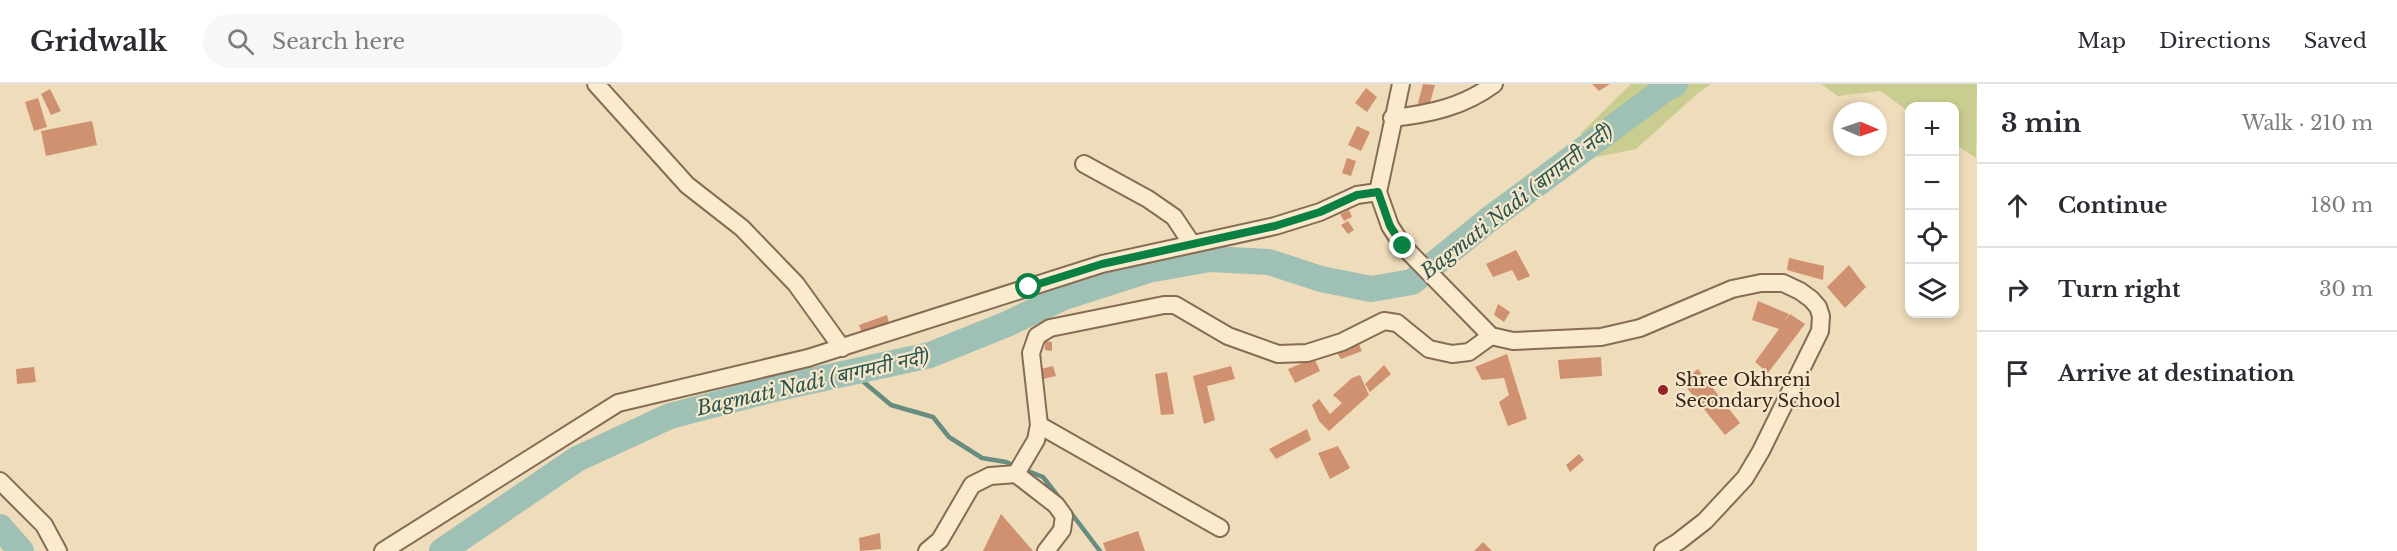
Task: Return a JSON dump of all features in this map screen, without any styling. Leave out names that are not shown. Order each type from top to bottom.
[{"type":"street","points":[[596,84],[687,185],[742,228],[796,284],[842,348]]},
{"type":"street","points":[[1401,84],[1378,192],[1390,226],[1403,246],[1491,336],[1513,341],[1601,337],[1640,328],[1732,289],[1761,283],[1783,283],[1800,291],[1818,307],[1821,316],[1820,331],[1761,451],[1745,478],[1705,521],[1663,551]]},
{"type":"street","points":[[1392,118],[1427,115],[1479,95],[1494,84]]},
{"type":"street","points":[[1084,164],[1174,217],[1192,244]]},
{"type":"street","points":[[383,551],[618,403],[808,358],[1102,264],[1275,226],[1320,212],[1357,195],[1378,192]]},
{"type":"street","points":[[1016,474],[1036,440],[1039,425],[1031,353],[1037,336],[1050,328],[1066,323],[1175,305],[1228,336],[1278,354],[1307,353],[1342,342],[1384,321],[1397,323],[1429,348],[1452,354],[1469,352],[1491,336]]},
{"type":"street","points":[[1039,425],[1220,528]]},
{"type":"street","points":[[927,551],[940,540],[972,485],[990,476],[1016,474],[1056,505],[1064,516],[1062,530],[1046,551]]},
{"type":"street","points":[[0,481],[44,525],[58,551]]},
{"type":"green space","points":[[1631,84],[1711,84],[1636,149],[1596,157],[1581,133]]},
{"type":"green space","points":[[1821,84],[1977,84],[1976,158],[1959,147],[1959,102],[1905,102],[1905,109],[1881,91],[1838,96]]},
{"type":"building","points":[[1423,84],[1435,85],[1428,110],[1417,107]]},
{"type":"building","points":[[1592,84],[1610,84],[1599,91]]},
{"type":"building","points":[[1366,88],[1377,97],[1367,112],[1355,103]]},
{"type":"building","points":[[50,89],[61,111],[51,115],[41,94]]},
{"type":"building","points":[[38,98],[47,127],[34,131],[25,102]]},
{"type":"building","points":[[92,121],[97,145],[46,156],[41,131]]},
{"type":"building","points":[[1357,126],[1370,132],[1361,151],[1348,145]]},
{"type":"building","points":[[1347,158],[1356,161],[1351,176],[1342,173]]},
{"type":"building","points":[[1349,210],[1352,217],[1344,221],[1340,214]]},
{"type":"building","points":[[1348,221],[1354,230],[1348,234],[1341,225]]},
{"type":"building","points":[[1516,250],[1530,276],[1518,281],[1512,270],[1493,277],[1486,264]]},
{"type":"building","points":[[1789,258],[1824,266],[1823,280],[1787,270]]},
{"type":"building","points":[[1849,265],[1866,287],[1845,308],[1827,287]]},
{"type":"building","points":[[1758,301],[1789,314],[1784,322],[1790,314],[1805,324],[1768,373],[1755,362],[1779,329],[1752,320]]},
{"type":"building","points":[[1498,304],[1510,312],[1504,322],[1494,315]]},
{"type":"building","points":[[887,315],[889,324],[862,333],[859,325]]},
{"type":"building","points":[[1357,340],[1362,351],[1341,359],[1335,350]]},
{"type":"building","points":[[1045,341],[1052,342],[1052,351],[1045,350]]},
{"type":"building","points":[[1507,354],[1527,419],[1508,426],[1499,402],[1509,395],[1504,378],[1482,380],[1475,367]]},
{"type":"building","points":[[1601,357],[1602,376],[1560,379],[1558,360]]},
{"type":"building","points":[[1314,358],[1320,371],[1295,383],[1288,369]]},
{"type":"building","points":[[1384,365],[1391,374],[1370,392],[1365,384]]},
{"type":"building","points":[[1053,366],[1056,376],[1039,380],[1037,370]]},
{"type":"building","points":[[1231,366],[1235,379],[1207,386],[1215,420],[1204,424],[1193,376]]},
{"type":"building","points":[[34,367],[36,382],[17,384],[16,369]]},
{"type":"building","points":[[1698,369],[1740,423],[1725,435],[1682,382]]},
{"type":"building","points":[[1167,372],[1174,414],[1161,415],[1155,374]]},
{"type":"building","points":[[1360,375],[1369,395],[1329,431],[1319,421],[1312,405],[1319,399],[1330,414],[1342,403],[1333,395],[1352,378]]},
{"type":"building","points":[[1307,429],[1311,440],[1276,459],[1269,449]]},
{"type":"building","points":[[1338,446],[1350,468],[1330,479],[1318,453]]},
{"type":"building","points":[[1579,454],[1584,460],[1570,472],[1566,465]]},
{"type":"building","points":[[1001,514],[1033,551],[983,551]]},
{"type":"building","points":[[1138,531],[1145,551],[1106,551],[1103,543]]},
{"type":"building","points":[[880,533],[881,549],[860,551],[859,538]]},
{"type":"building","points":[[1483,542],[1492,551],[1474,551]]},
{"type":"waterway","name":"Bagmati Nadi (बागमती नदी)","points":[[442,551],[577,459],[670,416],[774,389],[930,355],[1007,324],[1064,297],[1148,270],[1210,259],[1269,262],[1321,279],[1371,289],[1412,282],[1487,221],[1665,89],[1675,84]]},
{"type":"waterway","points":[[853,373],[891,405],[933,417],[949,437],[982,458],[1006,462],[1043,477],[1061,500]]},
{"type":"waterway","points":[[1068,509],[1100,551]]},
{"type":"waterway","name":"Bagmati Nadi (बागमती नदी)","points":[[0,527],[21,551]]},
{"type":"place","name":"Shree Okhreni Secondary School","points":[[1663,390]]},
{"type":"route","points":[[1029,287],[1102,264],[1275,226],[1320,212],[1357,195],[1378,192],[1390,226],[1403,246]]}]
